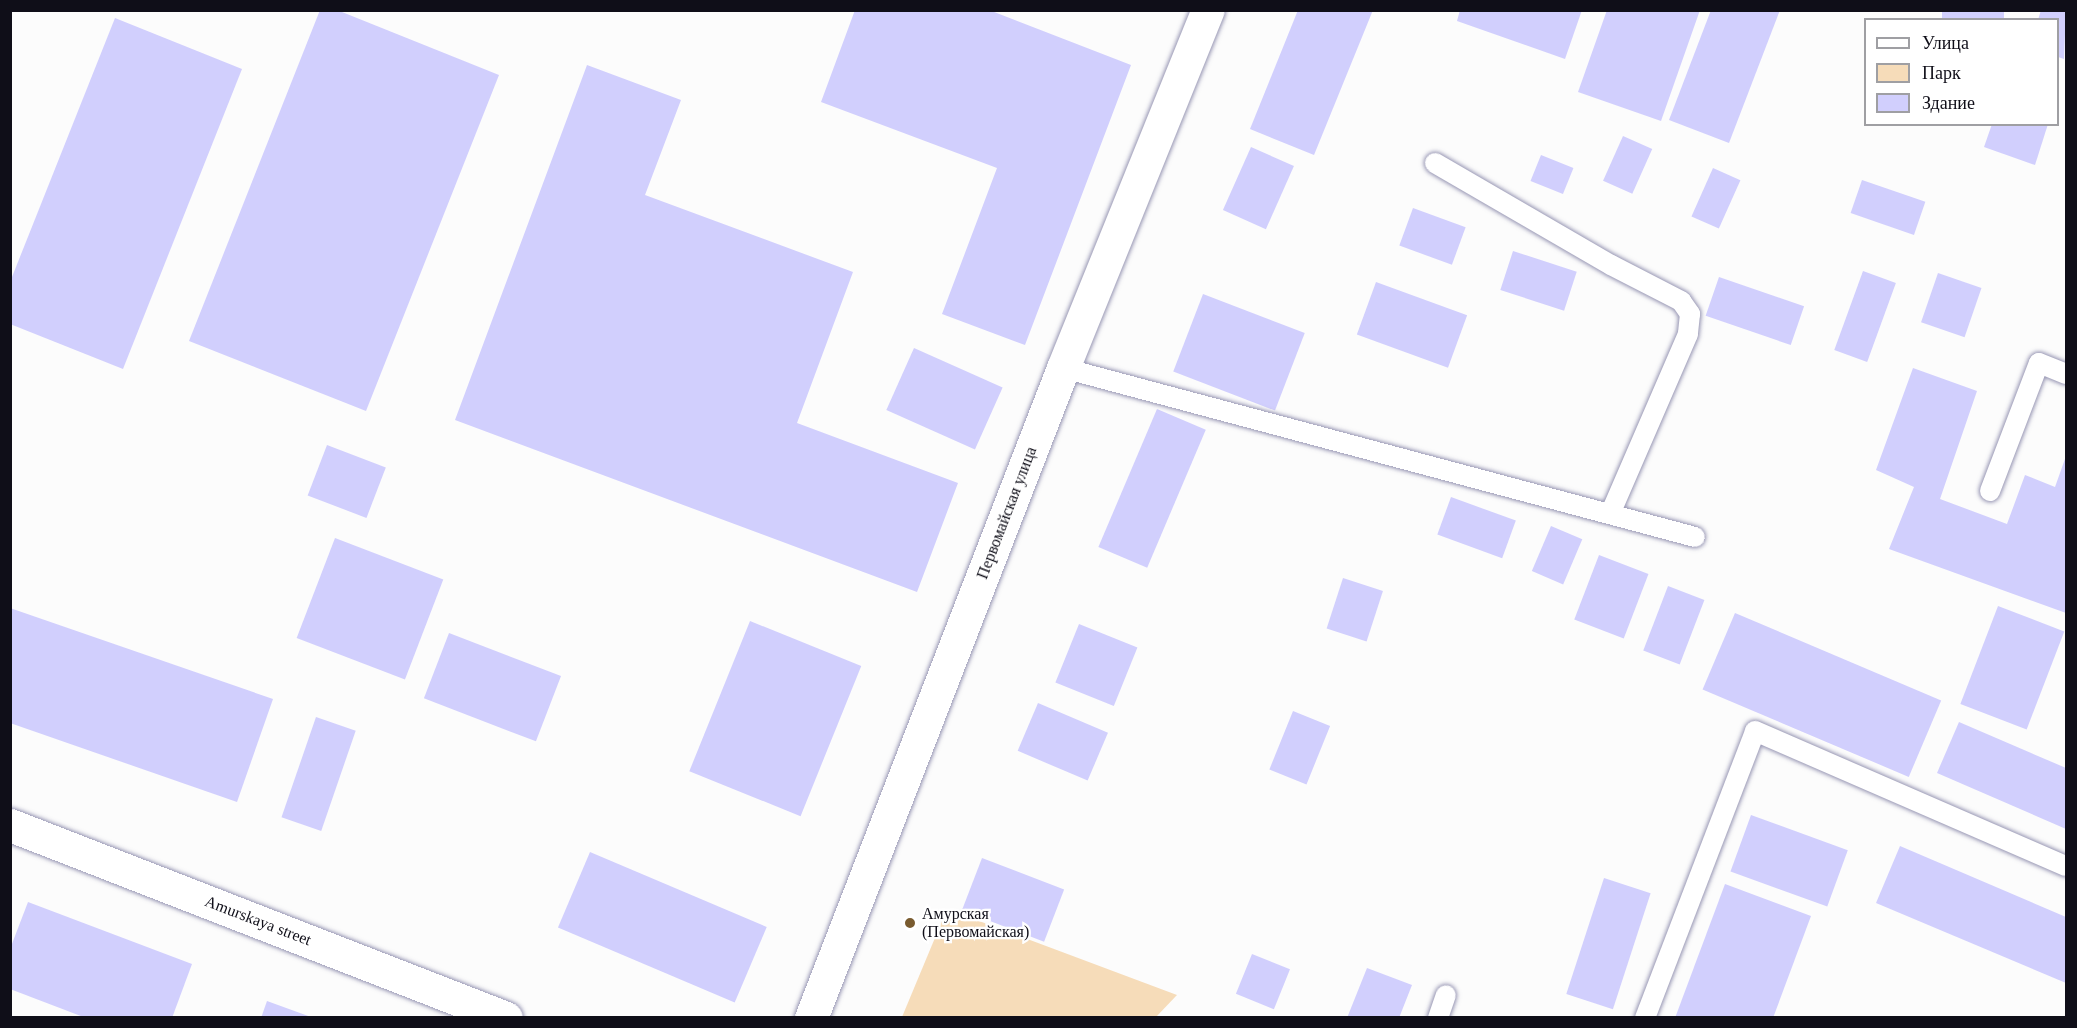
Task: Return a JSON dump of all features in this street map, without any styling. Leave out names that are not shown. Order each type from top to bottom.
[{"type":"street","name":"Первомайская улица","points":[[811,1017],[1063,368],[1208,10]]},
{"type":"street","name":"Amurskaya street","points":[[10,825],[506,1017]]},
{"type":"lane","points":[[1435,163],[1621,271],[1681,301],[1690,314],[1688,334],[1610,514]]},
{"type":"lane","points":[[1990,491],[2039,363],[2067,374]]},
{"type":"lane","points":[[1063,368],[1695,537]]},
{"type":"lane","points":[[1645,1017],[1755,731],[2067,866]]},
{"type":"lane","points":[[1438,1017],[1446,995]]},
{"type":"green space","points":[[947,909],[1177,995],[1156,1017],[902,1017]]},
{"type":"building","points":[[320,10],[337,10],[499,75],[366,411],[189,341]]},
{"type":"building","points":[[855,10],[989,10],[1131,65],[1025,345],[942,314],[997,168],[821,102]]},
{"type":"building","points":[[1298,10],[1373,10],[1314,155],[1250,129]]},
{"type":"building","points":[[1460,10],[1582,10],[1565,59],[1457,21]]},
{"type":"building","points":[[1607,10],[1700,10],[1661,121],[1578,92]]},
{"type":"building","points":[[1711,10],[1780,10],[1729,143],[1669,120]]},
{"type":"building","points":[[1942,10],[2004,10],[2004,18],[1942,18]]},
{"type":"building","points":[[2041,10],[2066,10],[2064,59],[2059,57],[2059,18],[2039,18]]},
{"type":"building","points":[[115,18],[242,69],[123,369],[10,324],[10,282]]},
{"type":"building","points":[[587,65],[681,100],[645,195],[853,272],[797,423],[958,483],[917,592],[455,420]]},
{"type":"building","points":[[1991,126],[2047,126],[2035,165],[1984,147]]},
{"type":"building","points":[[1623,136],[1652,149],[1632,194],[1603,181]]},
{"type":"building","points":[[1251,147],[1294,166],[1266,229],[1223,210]]},
{"type":"building","points":[[1541,155],[1573,168],[1563,194],[1531,181]]},
{"type":"building","points":[[1713,168],[1740,180],[1719,229],[1691,216]]},
{"type":"building","points":[[1862,180],[1925,202],[1914,235],[1851,213]]},
{"type":"building","points":[[1413,208],[1466,227],[1452,265],[1399,246]]},
{"type":"building","points":[[1513,251],[1577,272],[1564,311],[1500,290]]},
{"type":"building","points":[[1863,271],[1896,283],[1867,362],[1834,350]]},
{"type":"building","points":[[1938,273],[1981,288],[1965,337],[1921,322]]},
{"type":"building","points":[[1719,277],[1804,306],[1791,345],[1706,316]]},
{"type":"building","points":[[1376,282],[1467,315],[1448,368],[1357,335]]},
{"type":"building","points":[[1203,294],[1305,333],[1275,411],[1173,371]]},
{"type":"building","points":[[914,348],[1003,387],[975,450],[886,410]]},
{"type":"building","points":[[1913,368],[1977,391],[1940,499],[2007,524],[2025,475],[2055,487],[2066,456],[2066,613],[1889,549],[1914,487],[1876,470]]},
{"type":"building","points":[[1157,409],[1206,430],[1147,568],[1098,547]]},
{"type":"building","points":[[327,445],[386,468],[366,518],[308,495]]},
{"type":"building","points":[[1451,497],[1516,521],[1502,558],[1437,535]]},
{"type":"building","points":[[1551,526],[1582,539],[1563,584],[1532,571]]},
{"type":"building","points":[[335,538],[443,580],[405,679],[297,638]]},
{"type":"building","points":[[1599,555],[1648,574],[1624,638],[1574,619]]},
{"type":"building","points":[[1343,578],[1383,591],[1367,641],[1327,628]]},
{"type":"building","points":[[1668,586],[1704,600],[1680,664],[1643,650]]},
{"type":"building","points":[[1998,606],[2064,631],[2027,729],[1960,704]]},
{"type":"building","points":[[10,608],[273,699],[237,802],[10,723]]},
{"type":"building","points":[[1735,613],[1941,701],[1909,777],[1703,689]]},
{"type":"building","points":[[750,621],[861,666],[801,816],[689,771]]},
{"type":"building","points":[[1079,624],[1137,648],[1114,706],[1055,682]]},
{"type":"building","points":[[449,633],[561,676],[536,741],[424,698]]},
{"type":"building","points":[[1038,703],[1108,733],[1088,781],[1018,751]]},
{"type":"building","points":[[1293,711],[1330,726],[1306,784],[1269,769]]},
{"type":"building","points":[[316,717],[356,731],[321,831],[281,817]]},
{"type":"building","points":[[1959,722],[2066,768],[2066,829],[1937,773]]},
{"type":"building","points":[[1751,815],[1848,850],[1827,907],[1730,871]]},
{"type":"building","points":[[1900,846],[2066,917],[2066,983],[1876,903]]},
{"type":"building","points":[[590,852],[767,927],[735,1003],[558,927]]},
{"type":"building","points":[[982,858],[1064,890],[1044,942],[962,910]]},
{"type":"building","points":[[1604,878],[1651,893],[1613,1009],[1566,994]]},
{"type":"building","points":[[1725,884],[1811,916],[1773,1018],[1675,1018]]},
{"type":"building","points":[[28,902],[192,964],[172,1018],[86,1018],[10,989],[10,949]]},
{"type":"building","points":[[1252,954],[1290,969],[1274,1009],[1236,994]]},
{"type":"building","points":[[1367,968],[1412,985],[1399,1018],[1347,1018]]},
{"type":"building","points":[[267,1001],[311,1017],[311,1018],[261,1018]]},
{"type":"place","name":"Амурская (Первомайская)","points":[[910,923]]}]
